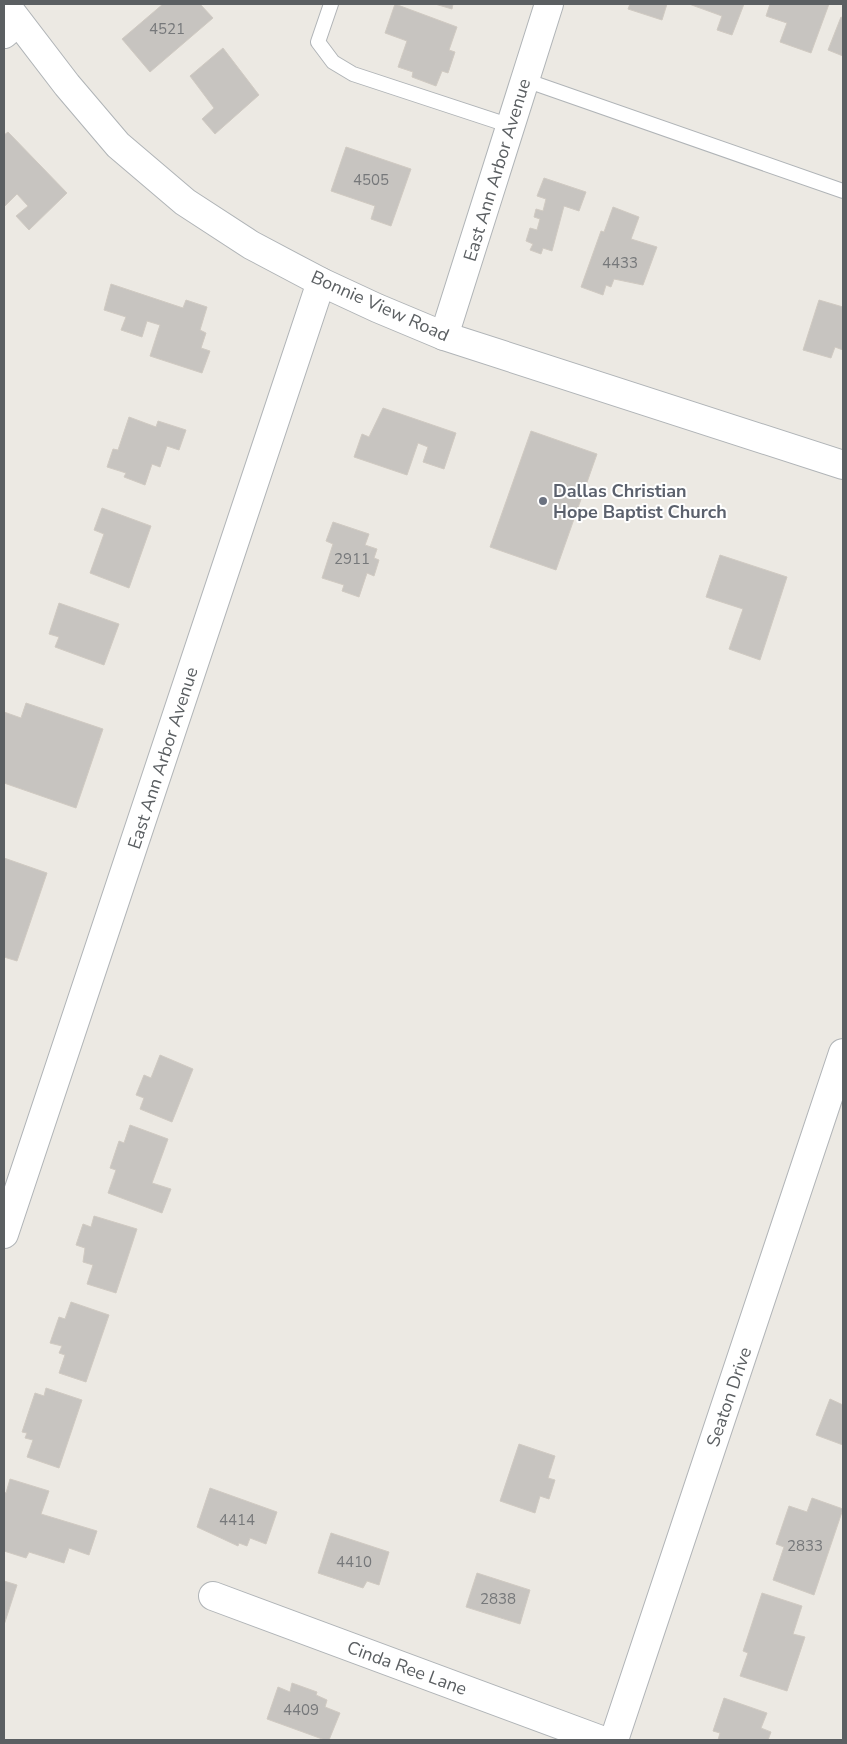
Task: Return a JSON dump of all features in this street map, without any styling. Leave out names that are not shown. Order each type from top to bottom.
[{"type":"street","name":"East Ann Arbor Avenue","points":[[444,336],[549,4]]},
{"type":"street","name":"Bonnie View Road","points":[[9,20],[118,145],[185,202],[251,245],[321,282],[444,336],[843,465]]},
{"type":"street","name":"East Ann Arbor Avenue","points":[[4,1234],[321,282]]},
{"type":"street","name":"Seaton Drive","points":[[614,1740],[843,1053]]},
{"type":"street","name":"Cinda Ree Lane","points":[[213,1596],[601,1740]]},
{"type":"lane","points":[[331,4],[318,42],[333,62],[353,74],[511,126]]},
{"type":"lane","points":[[525,80],[843,191]]},
{"type":"building","points":[[163,4],[200,4],[213,18],[150,72],[122,39]]},
{"type":"building","points":[[395,4],[457,27],[449,50],[455,52],[448,73],[442,71],[436,86],[412,77],[413,72],[398,67],[407,41],[385,33]]},
{"type":"building","points":[[435,4],[453,4],[452,9]]},
{"type":"building","points":[[630,4],[667,4],[662,20],[628,9]]},
{"type":"building","points":[[689,4],[744,4],[732,35],[717,30],[722,16]]},
{"type":"building","points":[[770,4],[829,4],[811,53],[780,42],[787,23],[766,16]]},
{"type":"building","points":[[841,17],[843,18],[843,56],[828,50]]},
{"type":"building","points":[[223,48],[259,95],[215,134],[202,119],[214,108],[190,76]]},
{"type":"building","points":[[8,132],[67,193],[29,230],[16,216],[28,206],[17,194],[4,207],[4,135]]},
{"type":"building","points":[[346,147],[411,169],[391,226],[371,219],[375,206],[331,191]]},
{"type":"building","points":[[544,178],[586,192],[579,211],[564,206],[552,251],[543,248],[541,254],[530,250],[533,244],[526,241],[530,228],[537,230],[540,219],[534,217],[536,209],[543,211],[546,199],[537,196]]},
{"type":"building","points":[[613,207],[639,217],[631,239],[657,247],[643,285],[614,279],[611,287],[606,285],[603,295],[581,287],[601,231],[604,232]]},
{"type":"building","points":[[111,284],[183,308],[186,300],[207,307],[200,330],[206,333],[201,348],[210,351],[202,373],[150,356],[160,325],[147,321],[142,337],[121,330],[126,317],[104,310]]},
{"type":"building","points":[[819,300],[843,307],[843,350],[835,347],[831,358],[803,350]]},
{"type":"building","points":[[383,408],[456,433],[444,469],[423,462],[428,447],[418,443],[407,475],[354,457],[362,434],[369,437]]},
{"type":"building","points":[[129,417],[156,427],[158,421],[186,430],[179,450],[167,446],[160,467],[152,464],[145,485],[124,477],[126,473],[107,467],[113,449],[118,450]]},
{"type":"building","name":"Dallas Christian Hope Baptist Church","points":[[531,431],[597,454],[556,570],[490,547]]},
{"type":"building","points":[[102,508],[151,526],[129,588],[90,573],[104,534],[94,530]]},
{"type":"building","points":[[333,522],[369,534],[365,545],[377,549],[374,558],[379,560],[374,576],[367,573],[359,597],[342,591],[344,585],[322,578],[333,544],[326,541]]},
{"type":"building","points":[[720,555],[787,577],[760,660],[729,649],[743,609],[706,597]]},
{"type":"building","points":[[59,603],[119,624],[104,665],[55,647],[59,637],[49,634]]},
{"type":"building","points":[[26,703],[103,729],[76,808],[4,783],[4,712],[21,718]]},
{"type":"building","points":[[4,858],[47,873],[17,961],[4,957]]},
{"type":"building","points":[[160,1055],[193,1069],[172,1122],[140,1109],[144,1098],[136,1095],[144,1075],[151,1078]]},
{"type":"building","points":[[130,1125],[168,1139],[152,1183],[171,1189],[162,1213],[108,1193],[116,1170],[110,1168],[119,1141],[124,1143]]},
{"type":"building","points":[[94,1216],[137,1229],[116,1293],[87,1284],[93,1265],[83,1262],[85,1248],[76,1245],[83,1224],[91,1227]]},
{"type":"building","points":[[71,1302],[109,1315],[86,1382],[59,1373],[65,1355],[59,1353],[62,1346],[50,1343],[59,1317],[65,1319]]},
{"type":"building","points":[[46,1388],[82,1400],[59,1468],[27,1457],[33,1440],[25,1438],[27,1433],[22,1432],[35,1393],[44,1396]]},
{"type":"building","points":[[830,1399],[843,1405],[843,1445],[816,1435]]},
{"type":"building","points":[[519,1444],[555,1456],[548,1478],[555,1480],[549,1499],[540,1496],[535,1513],[500,1501]]},
{"type":"building","points":[[10,1479],[49,1491],[41,1514],[97,1531],[89,1555],[69,1548],[64,1563],[29,1552],[26,1558],[4,1551],[4,1492],[6,1493]]},
{"type":"building","points":[[210,1488],[277,1512],[266,1544],[250,1538],[247,1546],[239,1543],[238,1546],[197,1527]]},
{"type":"building","points":[[812,1498],[843,1509],[814,1595],[773,1580],[784,1547],[776,1544],[789,1506],[807,1512]]},
{"type":"building","points":[[331,1533],[389,1552],[379,1585],[367,1581],[363,1588],[318,1573]]},
{"type":"building","points":[[477,1573],[530,1590],[520,1624],[466,1607]]},
{"type":"building","points":[[4,1581],[17,1585],[4,1625]]},
{"type":"building","points":[[762,1593],[802,1606],[793,1634],[805,1637],[787,1691],[740,1676],[748,1653],[743,1651]]},
{"type":"building","points":[[292,1683],[317,1692],[316,1695],[327,1700],[325,1707],[340,1713],[329,1740],[267,1719],[278,1687],[290,1692]]},
{"type":"building","points":[[724,1698],[767,1713],[761,1728],[771,1732],[768,1740],[718,1740],[720,1733],[713,1731]]},
{"type":"place","name":"Dallas Christian Hope Baptist Church","points":[[543,501]]}]
